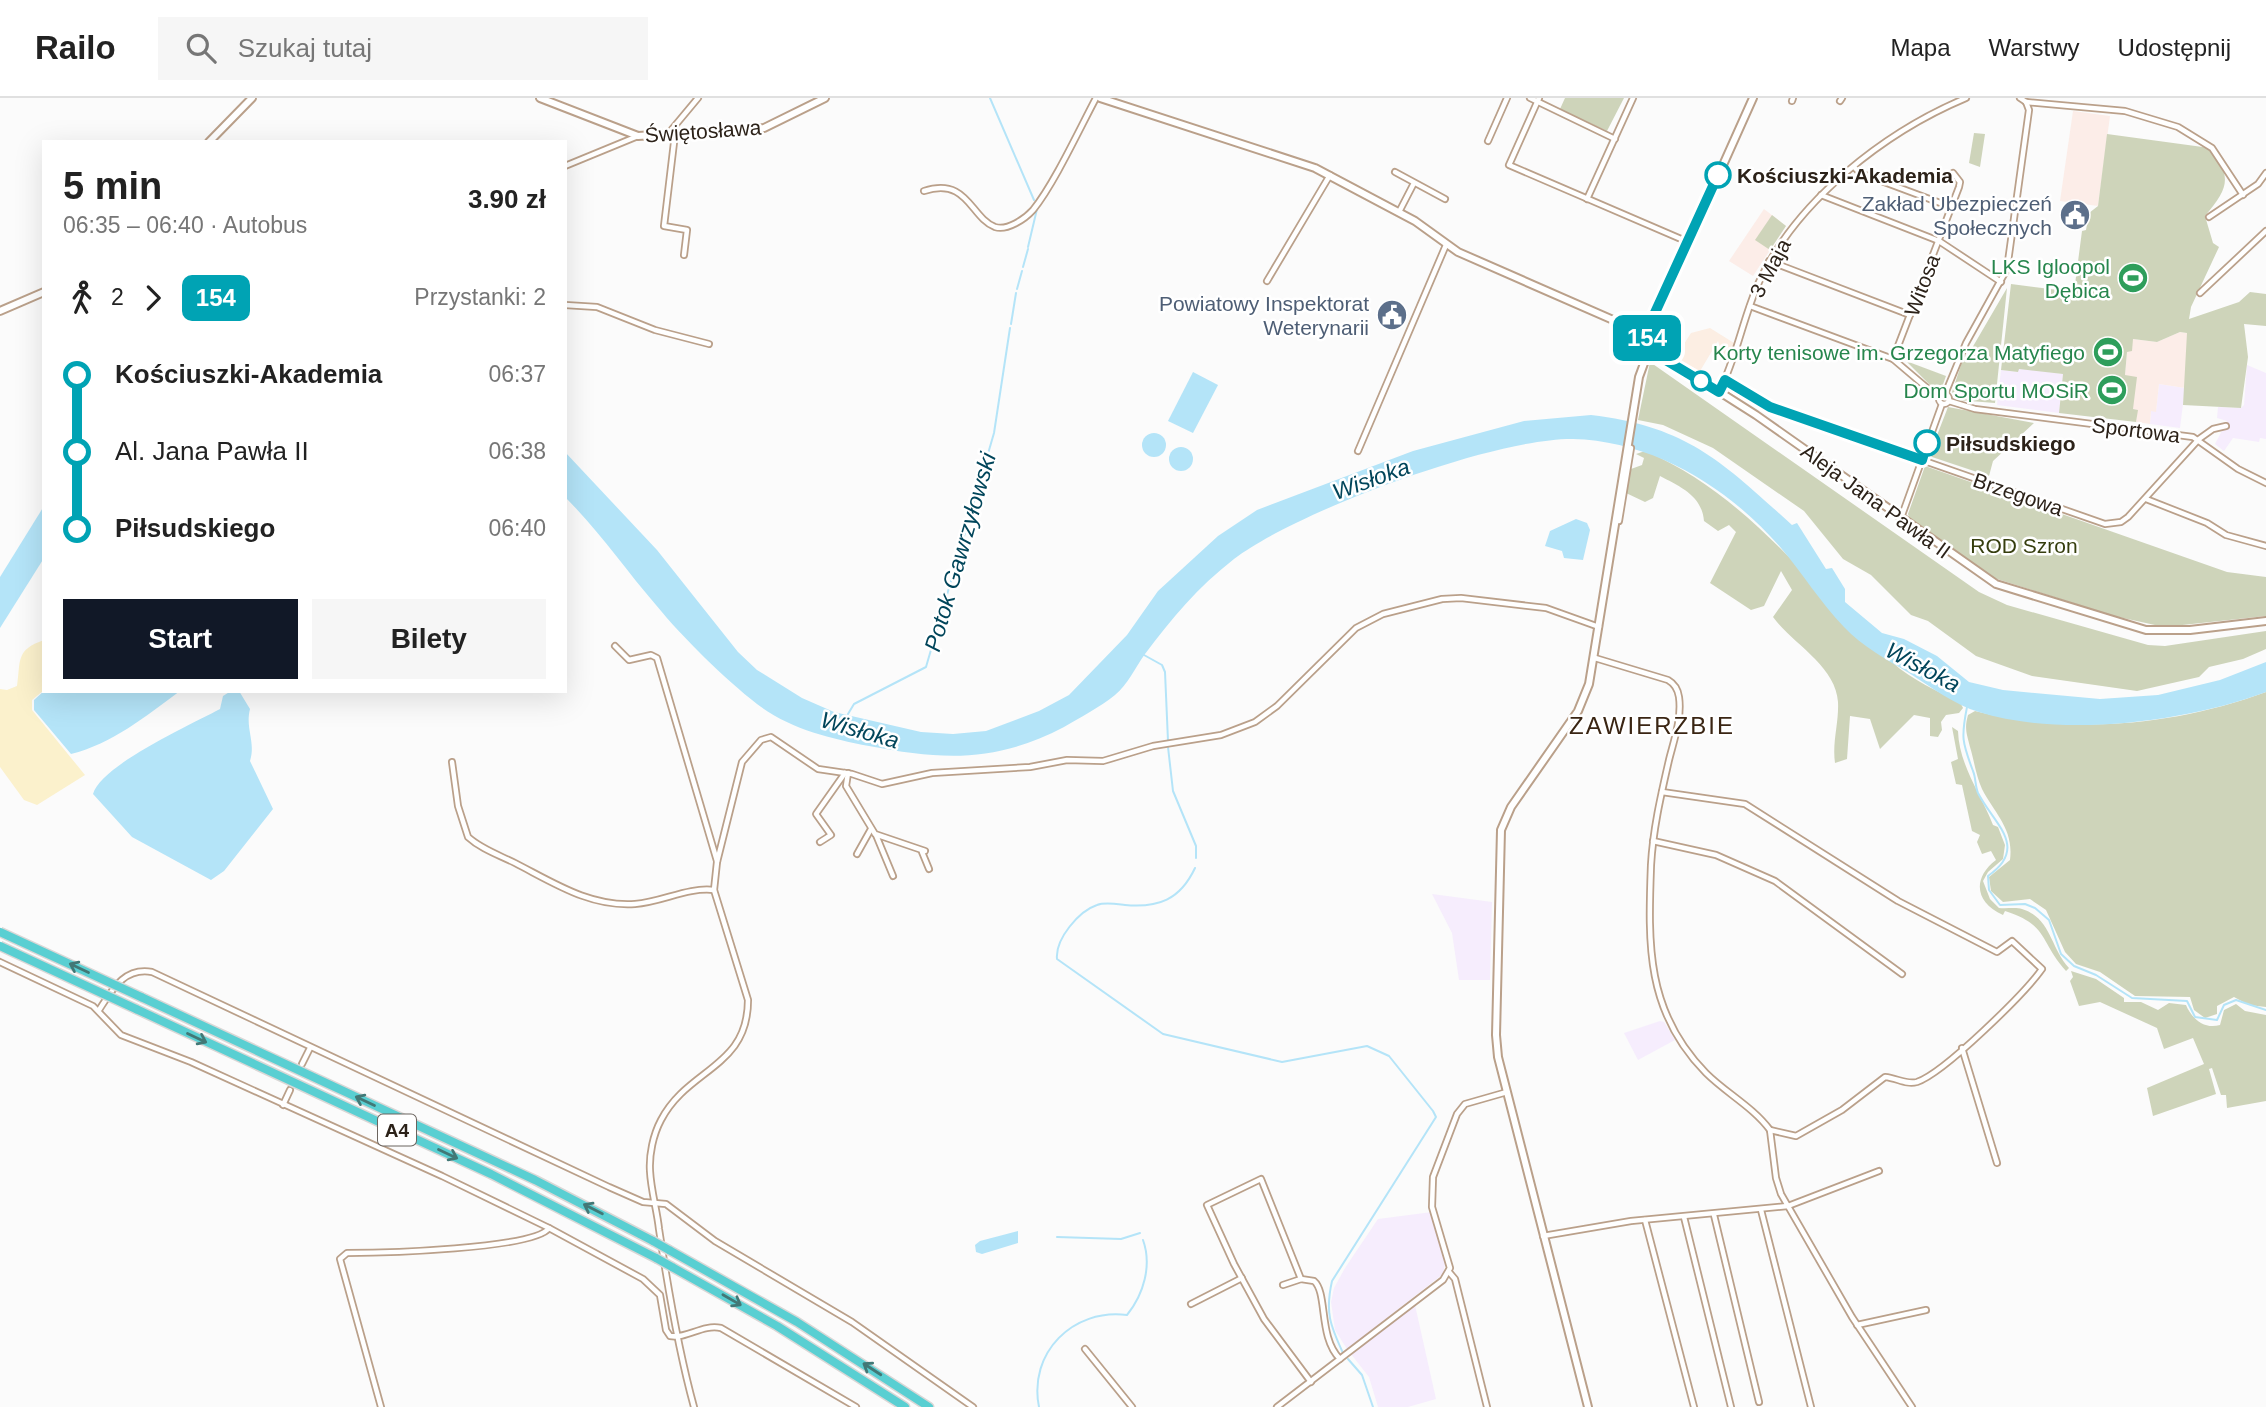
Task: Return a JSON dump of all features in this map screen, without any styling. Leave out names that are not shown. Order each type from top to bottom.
[{"type":"highway","name":"A4","points":[[0,932],[498,1162],[653,1241],[791,1318],[929,1407]]},
{"type":"highway","name":"A4","points":[[0,946],[491,1174],[656,1258],[777,1326],[905,1407]]},
{"type":"street","points":[[211,140],[252,98]]},
{"type":"street","name":"Świętosława","points":[[540,98],[638,136],[764,128],[825,98]]},
{"type":"street","points":[[684,255],[687,230],[664,226],[671,134],[673,124],[698,98]]},
{"type":"street","points":[[923,191],[944,189],[957,193],[996,227],[1012,225],[1034,209],[1098,98],[1331,175],[1399,212],[1447,245],[1638,330],[1646,337],[1649,347],[1639,377],[1595,658],[1584,700],[1511,807],[1501,830],[1496,1035],[1507,1092],[1588,1407]]},
{"type":"street","points":[[1488,141],[1507,98]]},
{"type":"street","points":[[1530,98],[1615,139]]},
{"type":"street","points":[[1587,199],[1633,98]]},
{"type":"street","points":[[1646,337],[1753,98]]},
{"type":"street","name":"3 Maja","points":[[1719,392],[1769,261],[1792,226],[1821,195],[1921,117],[1966,98]]},
{"type":"street","points":[[2020,98],[2131,111],[2178,127],[2215,151],[2243,195]]},
{"type":"street","points":[[1538,100],[1509,165],[1688,242]]},
{"type":"street","points":[[1939,398],[1945,394],[1966,343],[2007,269],[2028,101]]},
{"type":"street","points":[[567,165],[638,136]]},
{"type":"street","points":[[1855,168],[1860,173],[1951,207]]},
{"type":"street","points":[[1395,172],[1445,199]]},
{"type":"street","name":"Witosa","points":[[1893,359],[1960,182],[1953,173]]},
{"type":"street","points":[[2209,217],[2258,184],[2266,173]]},
{"type":"street","points":[[1267,281],[1331,175]]},
{"type":"street","points":[[1399,212],[1414,183]]},
{"type":"street","points":[[1821,195],[1939,241],[2001,282]]},
{"type":"street","points":[[2200,293],[2266,231]]},
{"type":"street","points":[[1357,451],[1447,245]]},
{"type":"street","points":[[1769,261],[1910,315]]},
{"type":"street","points":[[0,311],[42,293]]},
{"type":"street","points":[[567,305],[597,307],[655,330],[709,344]]},
{"type":"street","points":[[1750,306],[1893,359],[1939,398],[1942,404],[1901,519]]},
{"type":"street","points":[[1630,338],[1653,317]]},
{"type":"street","points":[[1607,318],[1630,338],[1639,377]]},
{"type":"street","name":"Aleja Jana Pawła II","points":[[1649,347],[1719,392],[1996,584],[2102,618],[2162,632],[2266,621]]},
{"type":"street","name":"Aleja Jana Pawła II","points":[[1636,356],[1664,359]]},
{"type":"street","name":"Brzegowa","points":[[1725,380],[1770,407],[2105,524],[2121,522],[2146,499]]},
{"type":"street","points":[[1942,404],[1949,401],[1945,394]]},
{"type":"street","name":"Sportowa","points":[[1949,401],[1975,409],[2199,439],[2238,469],[2266,483]]},
{"type":"street","name":"Sportowa","points":[[2146,499],[2199,439],[2213,429],[2226,426]]},
{"type":"street","points":[[2146,499],[2207,523],[2226,535],[2266,546]]},
{"type":"street","points":[[694,1407],[678,1337],[655,1203],[650,1157],[660,1121],[672,1102],[690,1084],[734,1050],[748,1017],[748,1000],[715,890],[717,862],[741,762],[765,737],[771,737],[818,769],[847,773],[888,784],[932,773],[1030,767],[1067,760],[1103,761],[1153,746],[1221,735],[1249,725],[1268,713],[1367,620],[1442,599],[1535,606],[1600,627]]},
{"type":"street","points":[[615,646],[629,660],[651,655],[657,658],[717,862]]},
{"type":"street","points":[[1595,658],[1651,673],[1676,687],[1679,698],[1678,723],[1662,792],[1653,841],[1650,944],[1653,975],[1665,1016],[1684,1048],[1707,1074],[1770,1130],[1796,1136],[1811,1130],[1885,1077],[1914,1083],[1925,1078],[1962,1048],[2032,983],[2042,969],[2012,941],[1997,952],[1898,901],[1739,801],[1662,792]]},
{"type":"street","points":[[453,762],[458,806],[468,837],[567,890],[592,900],[624,904],[646,903],[695,890],[715,890]]},
{"type":"street","points":[[847,773],[846,786],[873,831],[892,876]]},
{"type":"street","points":[[820,842],[831,835],[816,814],[847,773]]},
{"type":"street","points":[[873,831],[924,852],[929,869]]},
{"type":"street","points":[[857,854],[873,831]]},
{"type":"street","points":[[1653,841],[1716,855],[1775,881],[1902,974]]},
{"type":"street","points":[[0,962],[99,1010],[121,1035],[191,1062],[549,1228],[654,1287],[660,1295],[667,1334],[678,1337],[709,1327],[721,1328],[856,1407]]},
{"type":"street","points":[[99,1010],[123,978],[139,971],[152,972],[610,1188],[643,1202],[666,1204],[715,1241],[852,1322],[973,1407]]},
{"type":"street","points":[[302,1063],[310,1048]]},
{"type":"street","points":[[1962,1048],[1997,1163]]},
{"type":"street","points":[[283,1105],[290,1090]]},
{"type":"street","points":[[1487,1407],[1455,1279],[1449,1272],[1432,1207],[1433,1177],[1457,1114],[1465,1104],[1507,1092]]},
{"type":"street","points":[[1770,1130],[1776,1178],[1788,1206],[1857,1325],[1912,1407]]},
{"type":"street","points":[[1543,1236],[1645,1220],[1788,1206],[1879,1171]]},
{"type":"street","points":[[1301,1279],[1261,1179],[1207,1205],[1264,1319],[1311,1381]]},
{"type":"street","points":[[1761,1210],[1811,1407]]},
{"type":"street","points":[[1714,1215],[1759,1402]]},
{"type":"street","points":[[1684,1217],[1731,1407]]},
{"type":"street","points":[[1645,1220],[1693,1407]]},
{"type":"street","points":[[381,1407],[340,1259],[347,1253],[499,1245],[544,1235],[549,1228]]},
{"type":"street","points":[[1277,1407],[1443,1280],[1449,1272]]},
{"type":"street","points":[[1191,1304],[1242,1278]]},
{"type":"street","points":[[1283,1285],[1301,1279],[1314,1281],[1320,1287],[1323,1326],[1340,1359]]},
{"type":"street","points":[[1857,1325],[1926,1310]]},
{"type":"street","points":[[1085,1349],[1132,1407]]},
{"type":"shaded area","points":[[2073,111],[2110,116],[2098,206],[2060,201]]},
{"type":"shaded area","points":[[1764,209],[1786,226],[1753,276],[1729,261]]},
{"type":"shaded area","points":[[1710,328],[1734,343],[1729,356],[1722,353],[1718,341],[1700,371],[1675,358],[1691,333]]},
{"type":"shaded area","points":[[2180,332],[2188,333],[2185,388],[2159,384],[2156,412],[2151,411],[2150,424],[2136,422],[2137,410],[2133,409],[2125,375],[2127,352],[2133,339],[2157,342]]},
{"type":"shaded area","points":[[2247,365],[2266,373],[2266,439],[2260,438],[2259,442],[2233,438],[2224,451],[2215,444],[2227,421],[2217,418],[2218,407],[2241,408],[2244,405]]},
{"type":"shaded area","points":[[2018,368],[2063,374],[2059,413],[1997,405],[2001,370],[2018,372]]},
{"type":"shaded area","points":[[2159,384],[2185,388],[2180,428],[2150,424],[2151,411],[2156,411]]},
{"type":"shaded area","points":[[1432,894],[1492,902],[1490,980],[1459,980],[1452,933]]},
{"type":"shaded area","points":[[1664,1022],[1675,1040],[1638,1060],[1624,1033]]},
{"type":"shaded area","points":[[1432,1212],[1445,1264],[1443,1274],[1347,1349],[1335,1330],[1331,1302],[1334,1288],[1345,1268],[1378,1219]]},
{"type":"shaded area","points":[[1415,1305],[1436,1399],[1408,1407],[1378,1407],[1369,1377],[1351,1354]]},
{"type":"green space","points":[[1565,98],[1624,98],[1607,131],[1560,109]]},
{"type":"green space","points":[[1974,133],[1985,134],[1980,167],[1969,163]]},
{"type":"green space","points":[[2107,134],[2210,148],[2222,167],[2225,175],[2223,190],[2205,216],[2213,243],[2219,247],[2191,307],[2189,319],[2239,302],[2250,292],[2266,294],[2266,326],[2244,324],[2248,357],[2241,408],[2183,405],[2187,333],[2180,332],[2157,342],[2133,339],[2132,351],[2127,352],[2125,375],[2137,377],[2133,409],[2138,410],[2136,422],[2059,413],[2063,374],[2019,369],[2018,372],[2001,370],[2011,284],[2074,292],[2082,231],[2086,230],[2089,213],[2098,206]]},
{"type":"green space","points":[[1772,215],[1786,226],[1770,250],[1755,240]]},
{"type":"green space","points":[[2007,288],[1995,403],[1957,400],[1952,392],[1964,356],[1968,355]]},
{"type":"green space","points":[[1906,361],[1946,376],[1941,390],[1935,390]]},
{"type":"green space","points":[[1650,362],[1979,592],[2007,605],[2148,645],[2165,646],[2266,631],[2266,649],[2243,659],[2209,667],[2199,677],[2137,691],[2032,676],[1976,656],[1928,621],[1911,615],[1871,575],[1843,559],[1804,511],[1713,448],[1663,425],[1638,420]]},
{"type":"green space","points":[[1948,407],[2034,423],[1993,461],[1989,476],[1929,456]]},
{"type":"green space","points":[[1645,451],[1716,492],[1777,545],[1892,662],[1916,680],[1961,704],[1963,708],[1959,713],[1946,715],[1941,722],[1942,730],[1938,737],[1930,736],[1930,718],[1914,715],[1880,749],[1870,719],[1850,716],[1847,759],[1835,763],[1838,702],[1830,677],[1773,617],[1792,590],[1781,571],[1764,606],[1751,610],[1710,583],[1736,532],[1729,525],[1718,531],[1704,521],[1695,499],[1683,488],[1660,476],[1653,498],[1645,502],[1626,493],[1631,469],[1642,465],[1644,458],[1636,454]]},
{"type":"green space","name":"ROD Szron","points":[[1925,466],[2227,572],[2266,577],[2266,616],[2164,627],[2114,616],[1994,578],[1910,520],[1908,514]]},
{"type":"green space","points":[[2266,692],[2266,1007],[2249,1005],[2234,997],[2217,1006],[2217,1014],[2205,1018],[2194,1010],[2190,997],[2135,996],[2100,972],[2076,964],[2065,952],[2046,910],[2030,899],[2003,902],[1991,891],[1989,877],[2010,860],[2009,839],[1978,779],[1966,731],[1968,715],[1975,711],[2048,723],[2122,723],[2195,713]]},
{"type":"green space","points":[[1952,727],[1958,731],[1966,768],[2005,845],[2003,859],[1988,872],[1983,881],[1990,899],[1999,908],[2022,909],[2039,919],[2069,968],[2066,971],[2037,928],[2019,916],[2005,911],[2003,915],[1994,910],[1982,897],[1980,882],[1983,874],[1996,860],[1991,851],[1982,854],[1977,842],[1980,835],[1972,831],[1962,785],[1956,784],[1951,762],[1958,759]]},
{"type":"green space","points":[[2071,971],[2096,979],[2124,998],[2124,1002],[2141,1002],[2158,1010],[2169,1003],[2186,1005],[2194,1018],[2208,1026],[2220,1025],[2224,1010],[2236,1004],[2245,1011],[2266,1015],[2266,1101],[2227,1108],[2226,1095],[2221,1095],[2212,1068],[2209,1069],[2216,1094],[2153,1116],[2147,1088],[2204,1064],[2193,1038],[2164,1049],[2157,1028],[2100,1002],[2079,1006],[2070,981],[2073,977]]},
{"type":"sand","points":[[42,641],[42,692],[32,700],[32,710],[85,775],[37,805],[24,800],[0,767],[0,689],[7,690],[17,686],[21,657]]},
{"type":"water","points":[[1193,372],[1218,385],[1193,433],[1168,421]]},
{"type":"water","name":"Wisłoka","points":[[1591,415],[1654,428],[1702,451],[1745,483],[1792,525],[1797,523],[1826,569],[1832,568],[1845,589],[1845,602],[1882,633],[1904,639],[1937,656],[1969,682],[2003,690],[2100,699],[2158,695],[2220,680],[2266,662],[2266,692],[2199,711],[2124,723],[2048,724],[2012,720],[1970,709],[1884,658],[1851,634],[1827,608],[1781,548],[1738,506],[1714,488],[1688,472],[1632,448],[1573,439],[1538,442],[1448,464],[1348,500],[1302,520],[1234,559],[1209,581],[1165,628],[1120,691],[1097,708],[1039,739],[1015,747],[968,755],[921,754],[825,736],[783,720],[757,704],[678,630],[567,499],[567,454],[657,550],[738,652],[757,670],[802,698],[834,712],[921,732],[953,734],[986,731],[1039,711],[1069,695],[1127,635],[1158,591],[1218,536],[1257,510],[1413,451],[1524,421]]},
{"type":"water","points":[[1154,433],[1162,437],[1166,445],[1162,453],[1154,457],[1146,453],[1142,445],[1146,437]]},
{"type":"water","points":[[1181,447],[1189,451],[1193,459],[1189,467],[1181,471],[1173,467],[1169,459],[1173,451]]},
{"type":"water","points":[[42,509],[42,561],[0,628],[0,577]]},
{"type":"water","points":[[1576,519],[1587,523],[1590,530],[1583,560],[1564,558],[1562,551],[1545,546],[1550,531]]},
{"type":"water","points":[[42,693],[177,693],[115,736],[71,754],[34,710],[34,700]]},
{"type":"water","points":[[228,693],[240,693],[250,709],[250,761],[273,809],[224,871],[211,880],[132,837],[93,794],[112,771],[129,758],[220,709],[223,696]]},
{"type":"water","points":[[1018,1231],[1018,1243],[982,1254],[976,1252],[975,1245],[980,1241]]},
{"type":"waterway","name":"Potok Gawrzyłowski","points":[[990,98],[1034,200]]},
{"type":"waterway","name":"Potok Gawrzyłowski","points":[[1028,247],[1037,209]]},
{"type":"waterway","name":"Potok Gawrzyłowski","points":[[1023,267],[1028,249]]},
{"type":"waterway","name":"Potok Gawrzyłowski","points":[[1017,289],[1022,271]]},
{"type":"waterway","name":"Potok Gawrzyłowski","points":[[1011,324],[1016,293]]},
{"type":"waterway","name":"Potok Gawrzyłowski","points":[[848,714],[854,704],[926,667],[994,433],[1010,328]]},
{"type":"waterway","points":[[1144,655],[1162,665],[1165,672],[1168,741]]},
{"type":"waterway","points":[[1967,707],[1964,739],[1977,790],[1999,825],[2007,845],[2006,855],[2000,865],[1988,876],[1989,890],[2000,905],[2025,904],[2035,908],[2049,920],[2061,954],[2074,966],[2096,975],[2132,998],[2187,1001],[2195,1017],[2217,1020],[2224,1005],[2236,1000],[2266,1010]]},
{"type":"waterway","points":[[1168,747],[1173,791],[1196,846],[1196,858]]},
{"type":"waterway","points":[[1195,868],[1182,888],[1167,900],[1148,905],[1103,904],[1090,908],[1076,919],[1064,935],[1057,951],[1057,959],[1163,1034],[1282,1062],[1367,1046],[1389,1056],[1433,1111],[1436,1117],[1332,1281],[1330,1318],[1343,1353]]},
{"type":"waterway","points":[[1057,1237],[1121,1239],[1140,1233]]},
{"type":"waterway","points":[[1039,1407],[1037,1387],[1041,1369],[1048,1352],[1059,1338],[1089,1319],[1127,1315],[1133,1307],[1145,1279],[1147,1259],[1143,1240]]},
{"type":"waterway","points":[[1348,1359],[1362,1375],[1373,1407]]},
{"type":"bus line","name":"154","points":[[1718,175],[1653,317],[1640,330],[1645,333],[1649,350],[1647,355],[1664,359],[1719,392],[1725,380],[1770,407],[1922,460],[1927,443]]},
{"type":"place","name":"Kościuszki-Akademia","points":[[1718,175]]},
{"type":"place","name":"Zakład Ubezpieczeń Społecznych","points":[[2075,215]]},
{"type":"place","name":"LKS Igloopol Dębica","points":[[2133,278]]},
{"type":"place","name":"Powiatowy Inspektorat Weterynarii","points":[[1392,315]]},
{"type":"place","name":"Korty tenisowe im. Grzegorza Matyfiego","points":[[2108,352]]},
{"type":"place","name":"Dom Sportu MOSiR","points":[[2112,390]]},
{"type":"place","name":"Piłsudskiego","points":[[1927,443]]},
{"type":"district","name":"ZAWIERZBIE","points":[[1652,725]]}]
